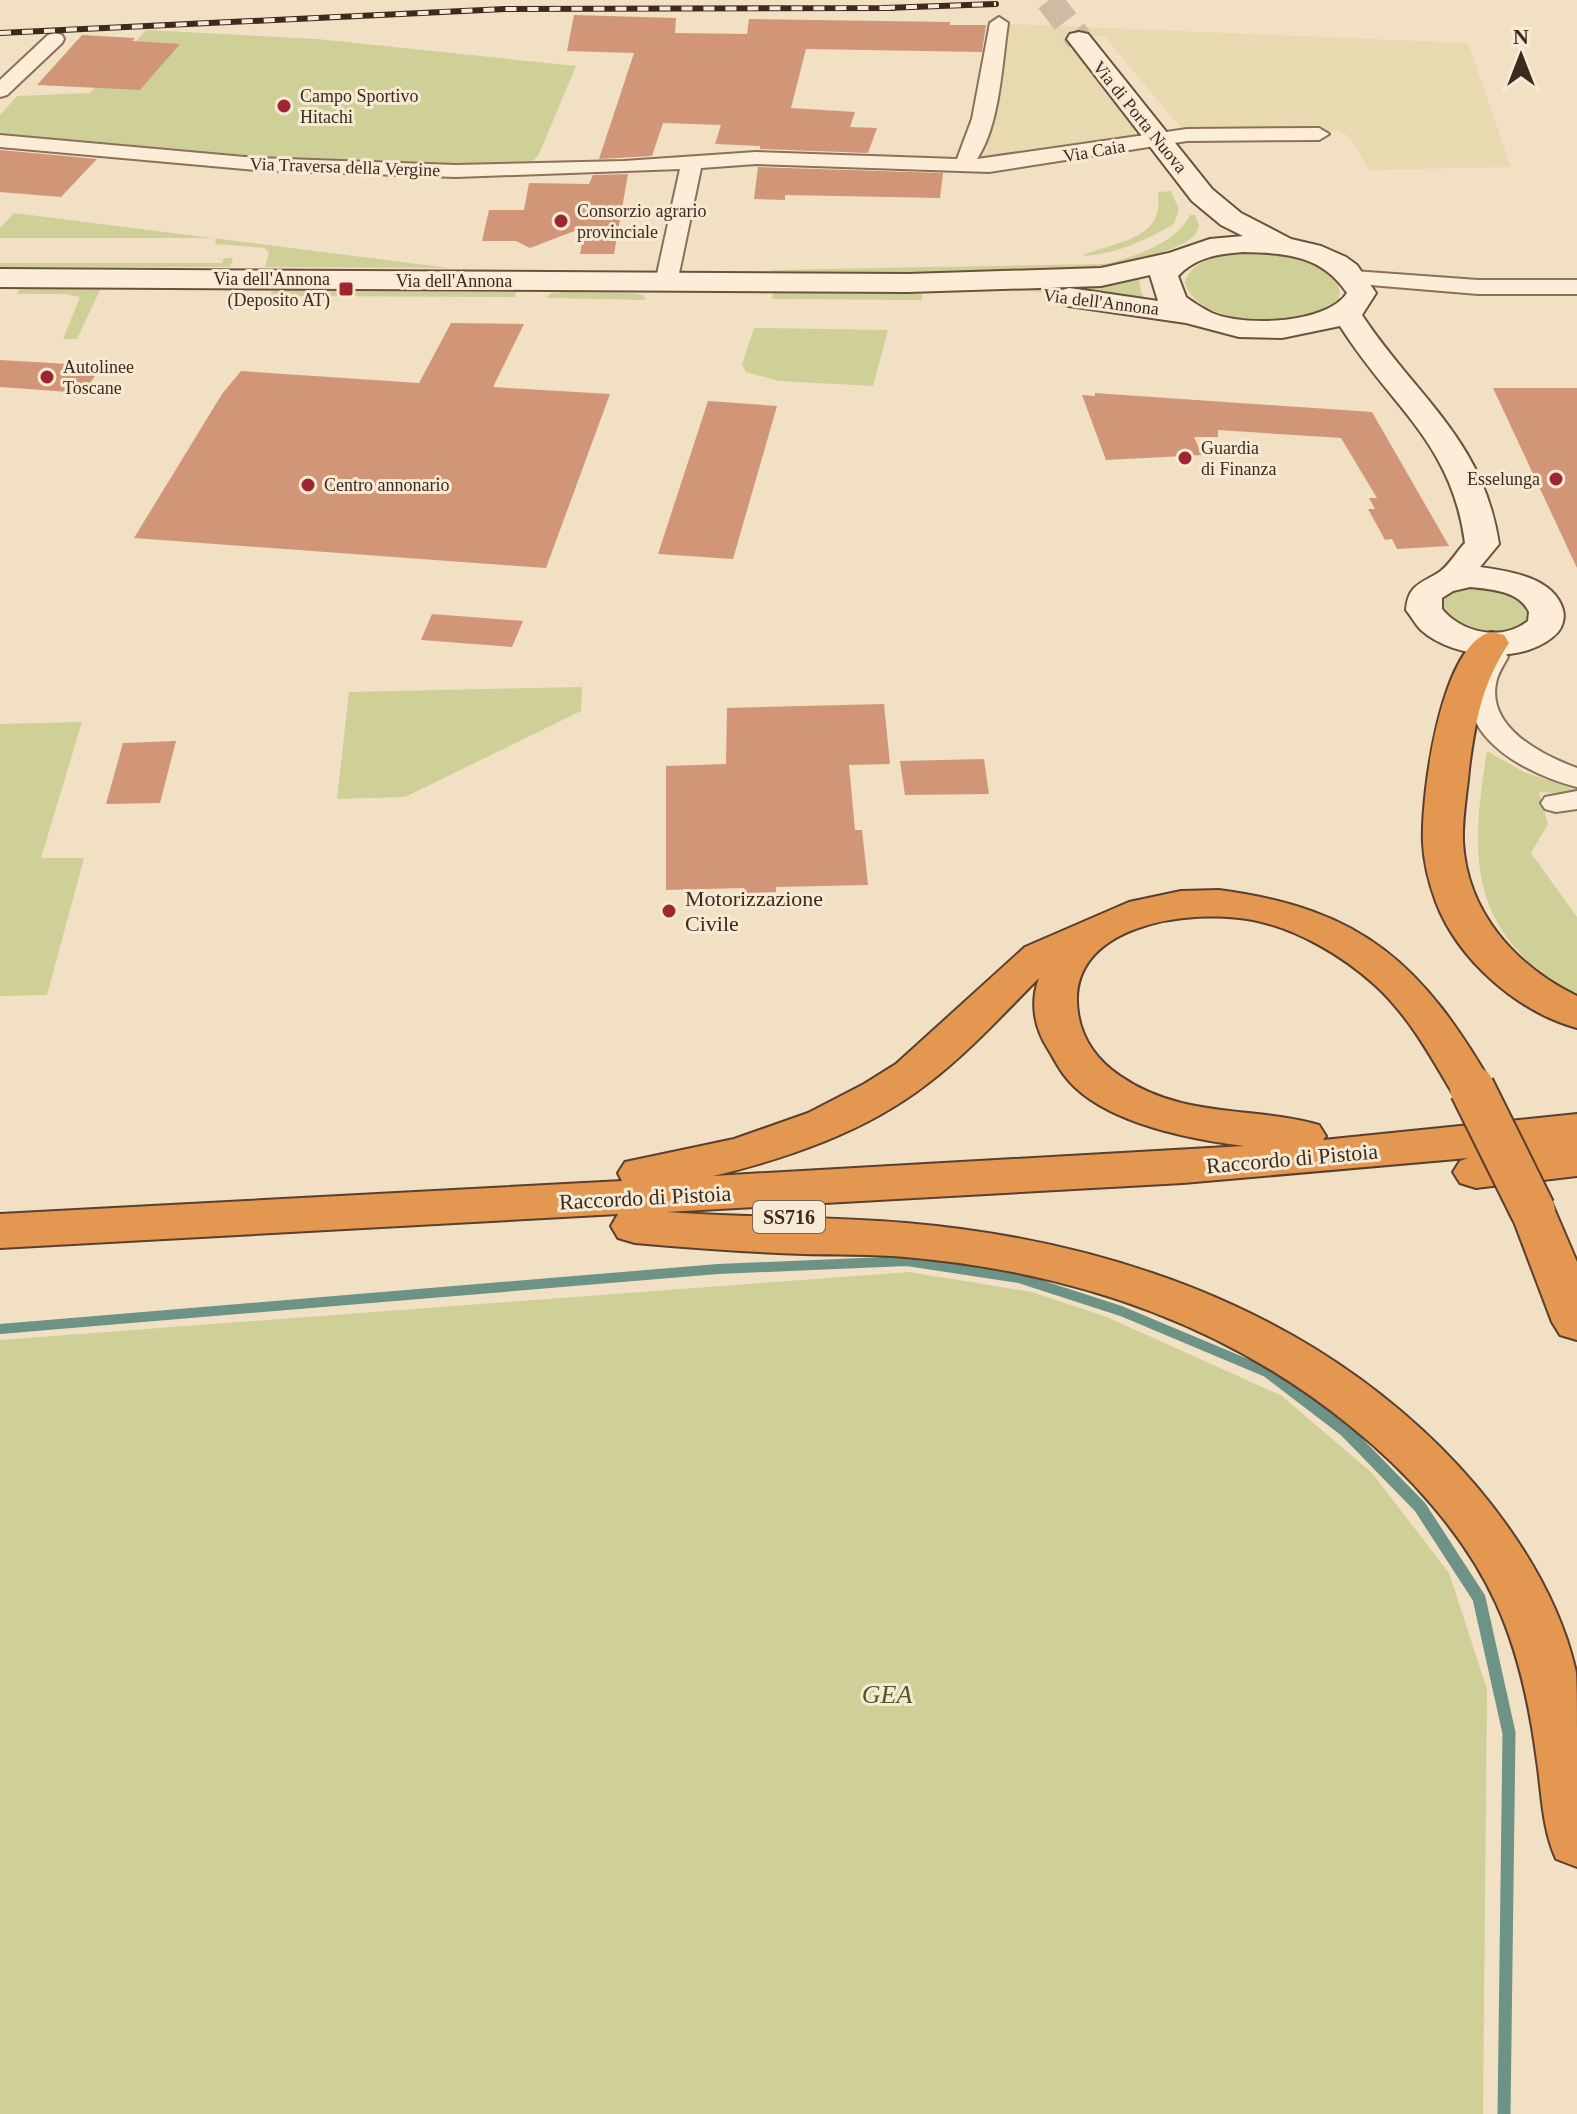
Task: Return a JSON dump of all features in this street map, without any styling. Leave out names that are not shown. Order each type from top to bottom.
[{"type":"highway","points":[[1498,643],[1466,679],[1456,723],[1443,830],[1447,877],[1456,905],[1472,933],[1491,955],[1512,975],[1541,995],[1577,1014]]},
{"type":"highway","points":[[330,1214],[417,1192],[615,1177],[676,1169],[795,1136],[882,1094],[941,1050],[1036,959],[1145,911],[1182,905],[1252,908],[1328,932],[1370,958],[1402,987],[1446,1042],[1533,1211],[1577,1322]]},
{"type":"highway","points":[[1089,935],[1060,979],[1056,992],[1060,1029],[1067,1046],[1088,1073],[1148,1109],[1206,1126],[1303,1136],[1577,1129]]},
{"type":"highway","name":"Raccordo di Pistoia","points":[[0,1231],[1183,1167],[1409,1149],[1577,1129]]},
{"type":"highway","name":"Raccordo di Pistoia","points":[[0,1258],[323,1239],[635,1226],[1249,1190],[1577,1160]]},
{"type":"highway","points":[[635,1226],[725,1234],[908,1240],[1036,1259],[1090,1270],[1165,1294],[1226,1319],[1279,1346],[1337,1386],[1425,1462],[1481,1530],[1509,1576],[1531,1621],[1559,1712],[1577,1840]]},
{"type":"street","points":[[964,164],[971,154],[983,109],[999,23]]},
{"type":"street","points":[[0,91],[55,39]]},
{"type":"street","name":"Via di Porta Nuova","points":[[1079,39],[1202,195],[1231,219],[1293,249]]},
{"type":"street","name":"Via Caia","points":[[964,164],[1003,165],[1187,135],[1319,134]]},
{"type":"street","name":"Via Traversa della Vergine","points":[[0,141],[208,161],[388,169],[505,170],[756,158],[943,166],[964,164]]},
{"type":"street","points":[[666,283],[692,162]]},
{"type":"street","name":"Via di Porta Nuova","points":[[1188,256],[1210,225],[1202,195]]},
{"type":"street","name":"Via dell'Annona","points":[[0,278],[908,283],[1101,277],[1243,244],[1293,249],[1333,262],[1352,300],[1317,326],[1276,331],[1235,327],[1199,316],[1117,302],[908,283]]},
{"type":"street","name":"Via dell'Annona","points":[[1188,256],[1165,274],[1165,288],[1176,303],[1199,316]]},
{"type":"street","points":[[1520,587],[1492,579],[1450,580],[1435,585],[1425,594],[1422,605],[1427,616],[1455,635],[1498,643],[1534,635],[1547,620],[1544,605],[1520,587],[1482,544],[1479,514],[1463,469],[1444,436],[1364,344],[1352,300],[1478,287],[1577,287]]},
{"type":"street","points":[[1276,331],[1335,351],[1399,387]]},
{"type":"street","points":[[1450,580],[1482,544]]},
{"type":"street","points":[[1498,643],[1483,680],[1481,696],[1485,717],[1501,736],[1529,757],[1577,778]]},
{"type":"shaded area","points":[[1005,26],[1468,43],[1511,167],[1369,170],[1350,137],[1339,131],[1181,128],[1104,36],[1068,39],[1134,129],[1134,138],[982,160]]},
{"type":"green space","name":"Campo Sportivo Hitachi","points":[[146,30],[317,39],[576,66],[539,154],[533,161],[520,164],[325,162],[0,136],[0,115],[17,96],[90,93]]},
{"type":"green space","points":[[1171,191],[1179,210],[1174,224],[1130,246],[1082,256],[1135,237],[1145,230],[1154,221],[1158,192]]},
{"type":"green space","points":[[14,213],[212,238],[0,238],[0,228]]},
{"type":"green space","points":[[1190,215],[1195,215],[1199,226],[1195,235],[1185,243],[1123,269],[774,278],[773,270],[1104,264],[1153,248],[1175,234]]},
{"type":"green space","points":[[216,239],[449,268],[265,267],[269,253],[265,248],[215,244]]},
{"type":"green space","points":[[1236,254],[1282,256],[1317,266],[1338,284],[1339,298],[1326,310],[1307,317],[1258,321],[1233,317],[1211,309],[1194,298],[1185,283],[1192,270],[1205,261]]},
{"type":"green space","points":[[224,258],[233,258],[230,267],[0,267],[0,263],[222,263]]},
{"type":"green space","points":[[1139,279],[1146,301],[972,286]]},
{"type":"green space","points":[[20,288],[101,288],[77,339],[63,339],[80,297],[17,294]]},
{"type":"green space","points":[[272,290],[516,292],[515,297],[270,296]]},
{"type":"green space","points":[[552,293],[633,293],[643,295],[646,300],[546,298]]},
{"type":"green space","points":[[773,293],[922,294],[922,300],[772,299]]},
{"type":"green space","points":[[754,328],[888,330],[873,386],[779,381],[746,372],[742,364]]},
{"type":"green space","points":[[1472,587],[1509,593],[1528,609],[1528,619],[1519,626],[1492,631],[1477,631],[1452,621],[1445,612],[1443,601],[1455,590]]},
{"type":"green space","points":[[582,687],[581,711],[405,797],[337,799],[349,692]]},
{"type":"green space","points":[[82,722],[41,858],[84,858],[47,995],[0,996],[0,724]]},
{"type":"green space","points":[[1487,751],[1524,772],[1577,790],[1576,794],[1539,792],[1548,824],[1531,853],[1577,917],[1577,1001],[1542,975],[1516,948],[1497,922],[1485,893],[1479,863],[1478,829]]},
{"type":"green space","name":"GEA","points":[[909,1272],[1032,1292],[1107,1317],[1282,1396],[1372,1473],[1449,1573],[1487,1689],[1483,2114],[0,2114],[0,1340]]},
{"type":"building","points":[[574,15],[676,18],[675,33],[747,34],[749,19],[986,25],[982,52],[806,49],[791,108],[855,112],[850,127],[877,128],[868,153],[715,144],[721,125],[663,123],[652,156],[599,159],[634,53],[567,51]]},
{"type":"building","points":[[82,35],[180,44],[140,90],[37,85]]},
{"type":"building","points":[[0,150],[97,159],[61,197],[0,192]]},
{"type":"building","points":[[758,167],[943,173],[940,198],[785,195],[785,200],[754,199]]},
{"type":"building","name":"Consorzio agrario provinciale","points":[[628,174],[614,254],[580,254],[585,227],[530,248],[516,241],[482,241],[489,210],[524,210],[529,183],[589,184],[593,175]]},
{"type":"building","name":"Centro annonario","points":[[451,323],[524,324],[493,387],[610,394],[546,568],[134,538],[222,394],[241,371],[419,383]]},
{"type":"building","name":"Autolinee Toscane","points":[[0,360],[102,366],[83,393],[0,387]]},
{"type":"building","name":"Esselunga","points":[[1493,388],[1577,388],[1577,568]]},
{"type":"building","points":[[1095,393],[1372,412],[1449,546],[1397,549],[1392,539],[1385,540],[1368,509],[1375,509],[1369,498],[1377,498],[1341,438],[1218,430],[1218,437],[1194,437],[1202,455],[1106,460],[1082,395],[1095,396]]},
{"type":"building","points":[[708,401],[777,406],[733,559],[658,554]]},
{"type":"building","points":[[432,614],[523,621],[512,647],[421,640]]},
{"type":"building","points":[[884,704],[890,764],[849,765],[855,830],[862,830],[868,885],[776,887],[776,892],[744,893],[744,888],[666,890],[666,766],[726,764],[727,708]]},
{"type":"building","points":[[176,741],[160,803],[106,804],[123,743]]},
{"type":"building","points":[[984,759],[989,794],[905,795],[900,761]]},
{"type":"waterway","points":[[0,1329],[718,1269],[907,1261],[1019,1278],[1121,1311],[1271,1374]]},
{"type":"waterway","points":[[1269,1372],[1345,1430],[1420,1507],[1479,1598],[1509,1733],[1504,2114]]},
{"type":"tunnel","points":[[1049,0],[1079,39]]},
{"type":"railway","points":[[884,8],[996,4]]},
{"type":"railway","points":[[0,33],[505,9],[895,8]]},
{"type":"place","name":"Campo Sportivo Hitachi","points":[[284,106]]},
{"type":"place","name":"Consorzio agrario provinciale","points":[[561,221]]},
{"type":"place","name":"Via dell'Annona (Deposito AT)","points":[[346,289]]},
{"type":"place","name":"Autolinee Toscane","points":[[47,377]]},
{"type":"place","name":"Guardia di Finanza","points":[[1185,458]]},
{"type":"place","name":"Esselunga","points":[[1556,479]]},
{"type":"place","name":"Centro annonario","points":[[308,485]]},
{"type":"place","name":"Motorizzazione Civile","points":[[669,911]]}]
